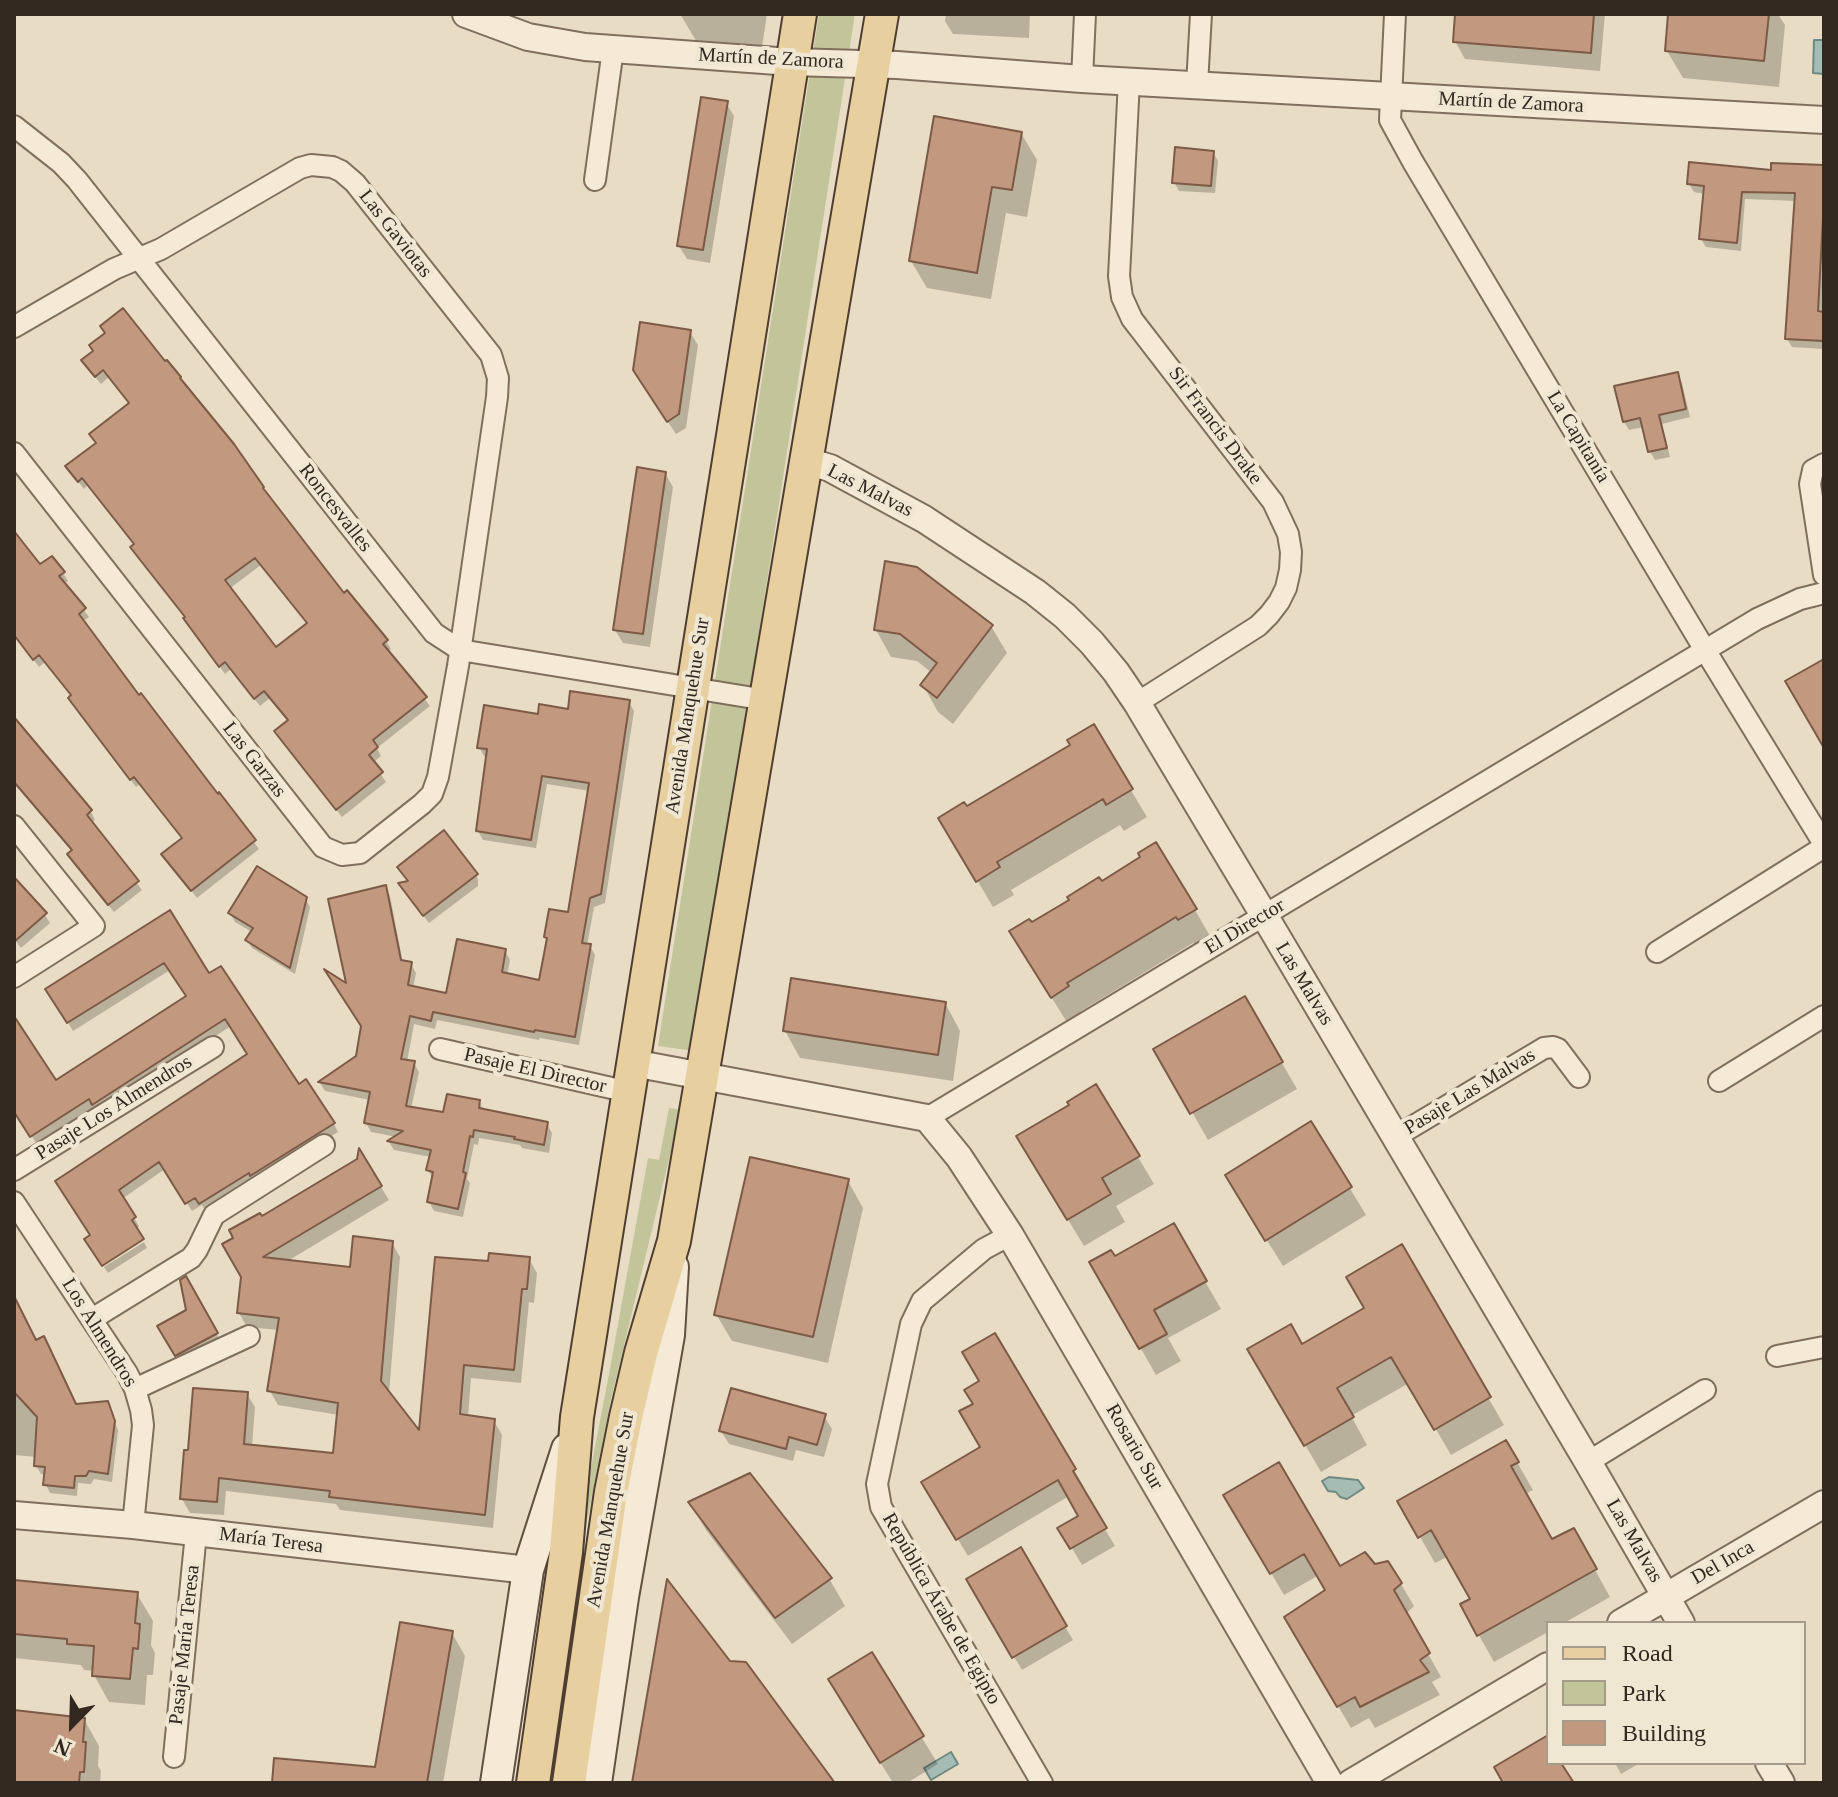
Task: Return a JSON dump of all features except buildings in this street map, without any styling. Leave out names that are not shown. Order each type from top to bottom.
[{"type":"main road","name":"Avenida Manquehue Sur","points":[[533,1783],[566,1552],[577,1417],[800,14]]},
{"type":"main road","name":"Avenida Manquehue Sur","points":[[569,1783],[611,1492],[641,1353],[674,1241],[882,14]]},
{"type":"main road","name":"Avenida Manquehue Sur","points":[[596,1783],[623,1597],[669,1335],[674,1241]]},
{"type":"main road","name":"Avenida Manquehue Sur","points":[[496,1783],[528,1570],[577,1417]]},
{"type":"street","name":"Martín de Zamora","points":[[466,14],[499,28],[542,40],[585,47],[791,62],[1824,120]]},
{"type":"street","points":[[1082,79],[1085,14]]},
{"type":"street","points":[[1197,85],[1201,14]]},
{"type":"street","name":"La Capitanía","points":[[1395,14],[1390,120],[1824,845]]},
{"type":"street","points":[[595,180],[613,49]]},
{"type":"street","name":"Sir Francis Drake","points":[[1129,81],[1119,276],[1122,297],[1132,319],[1273,502],[1288,534],[1291,552],[1286,588],[1279,602],[1258,626],[1137,703]]},
{"type":"street","name":"Roncesvalles","points":[[14,126],[61,163],[77,180],[434,633],[460,650],[766,700]]},
{"type":"street","name":"Las Gaviotas","points":[[14,327],[114,269],[161,249],[300,168],[321,165],[341,171],[355,183],[491,355],[498,378],[460,650]]},
{"type":"street","name":"Las Garzas","points":[[14,453],[316,840],[332,852],[342,855],[360,853],[432,794],[438,777],[460,650]]},
{"type":"street","name":"Las Malvas","points":[[807,461],[830,468],[924,519],[1035,592],[1065,616],[1116,672],[1264,915],[1680,1621]]},
{"type":"street","points":[[1824,464],[1813,470],[1810,484],[1824,575]]},
{"type":"street","name":"El Director","points":[[927,1118],[1705,650],[1777,608],[1824,593]]},
{"type":"street","points":[[14,826],[94,926],[14,977]]},
{"type":"street","points":[[1657,952],[1824,845]]},
{"type":"street","points":[[1719,1081],[1824,1016]]},
{"type":"street","name":"Pasaje Los Almendros","points":[[14,1170],[213,1047]]},
{"type":"street","name":"Pasaje Las Malvas","points":[[1395,1137],[1544,1048],[1558,1049],[1579,1077]]},
{"type":"street","name":"Pasaje El Director","points":[[440,1049],[631,1078]]},
{"type":"street","points":[[631,1078],[702,1076],[927,1118]]},
{"type":"street","name":"Rosario Sur","points":[[927,1118],[959,1157],[1010,1235],[1330,1783]]},
{"type":"street","points":[[92,1319],[191,1258],[214,1215],[324,1145]]},
{"type":"street","name":"Los Almendros","points":[[14,1202],[135,1389],[143,1425],[133,1525]]},
{"type":"street","name":"República Árabe de Egipto","points":[[1010,1235],[984,1249],[922,1301],[911,1324],[877,1484],[881,1507],[1042,1783]]},
{"type":"street","points":[[135,1389],[249,1336]]},
{"type":"street","points":[[1777,1356],[1824,1347]]},
{"type":"street","points":[[1588,1462],[1705,1390]]},
{"type":"street","name":"Del Inca","points":[[1624,1621],[1824,1504]]},
{"type":"street","name":"María Teresa","points":[[14,1515],[133,1525],[528,1570]]},
{"type":"street","name":"Pasaje María Teresa","points":[[174,1757],[196,1533]]},
{"type":"street","points":[[1351,1783],[1546,1667]]},
{"type":"street","points":[[1770,1765],[1781,1783]]},
{"type":"green space","points":[[819,14],[855,14],[694,1051],[658,1046]]},
{"type":"green space","points":[[669,1108],[681,1110],[611,1399],[586,1526],[580,1525],[648,1158],[659,1160]]},
{"type":"water","points":[[1814,40],[1824,40],[1824,74],[1813,73]]},
{"type":"water","points":[[1329,1477],[1358,1480],[1364,1488],[1347,1499],[1340,1497],[1336,1492],[1328,1491],[1322,1481]]},
{"type":"water","points":[[951,1752],[958,1764],[931,1780],[924,1768]]}]
